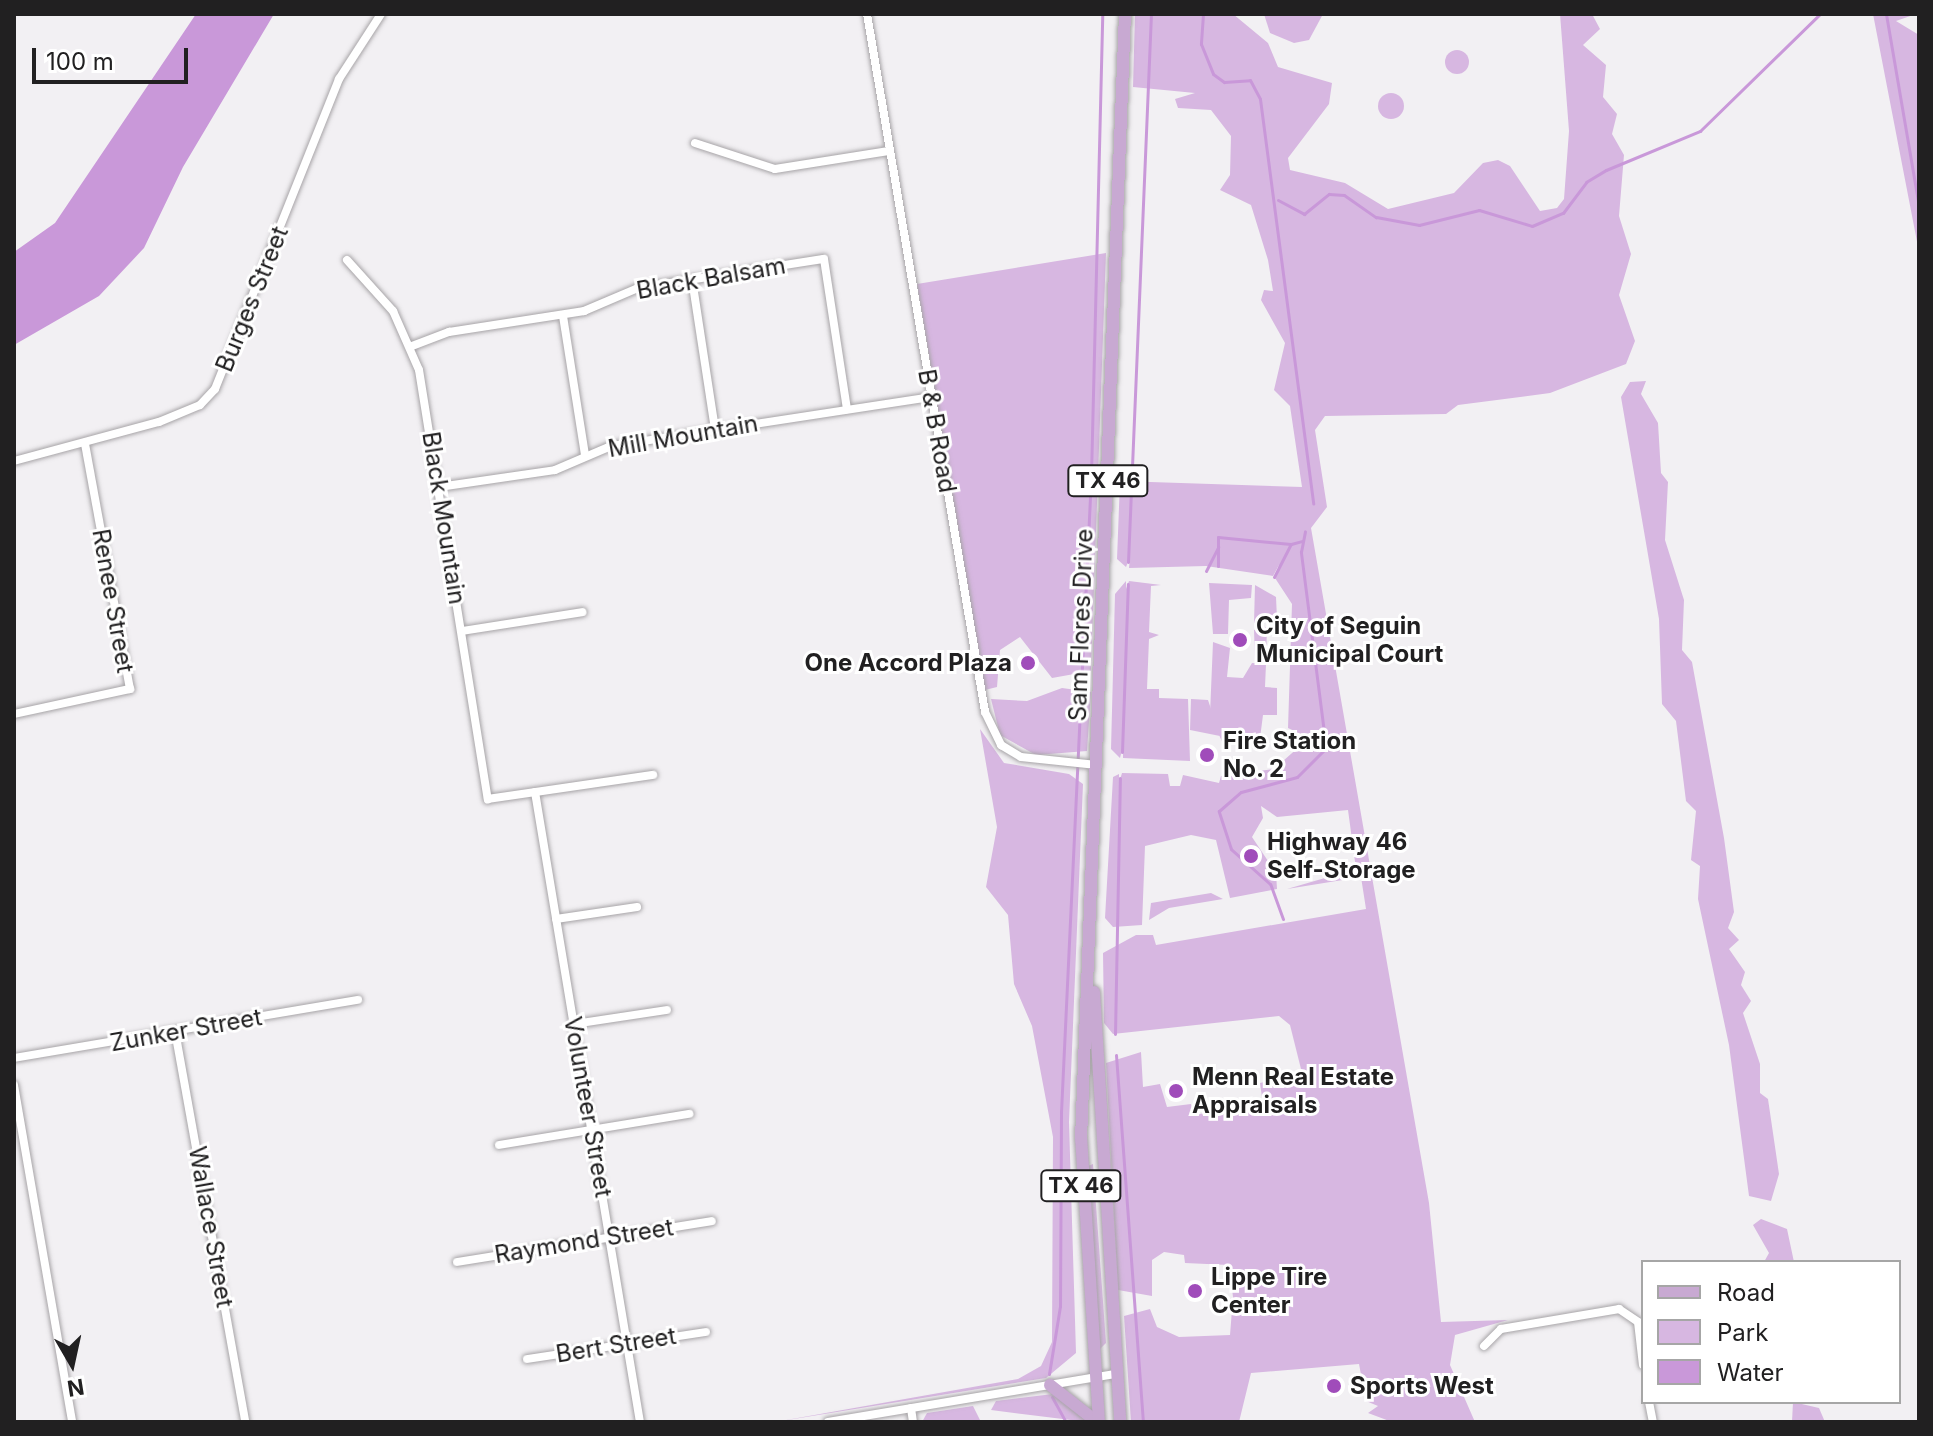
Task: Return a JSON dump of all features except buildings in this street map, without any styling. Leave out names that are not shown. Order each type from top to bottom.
[{"type":"main road","name":"Sam Flores Drive","points":[[1098,1422],[1081,1171],[1092,949],[1125,14]]},
{"type":"main road","name":"Sam Flores Drive","points":[[1092,949],[1120,1422]]},
{"type":"main road","points":[[1050,1385],[1098,1422]]},
{"type":"street","name":"Burges Street","points":[[14,461],[173,416],[215,389],[339,79],[381,14]]},
{"type":"street","name":"B & B Road","points":[[867,14],[989,724],[1021,757],[1098,765]]},
{"type":"street","points":[[695,143],[775,169],[889,151]]},
{"type":"street","name":"Black Balsam","points":[[412,346],[449,332],[563,316],[638,288],[824,259],[847,409]]},
{"type":"street","name":"Black Mountain","points":[[347,260],[373,284],[412,346],[439,487],[488,799],[535,792]]},
{"type":"street","points":[[692,279],[715,430]]},
{"type":"street","points":[[563,316],[585,455]]},
{"type":"street","name":"Mill Mountain","points":[[439,487],[555,470],[585,455],[715,430],[931,397]]},
{"type":"street","name":"Renee Street","points":[[14,714],[130,689],[85,443]]},
{"type":"street","points":[[462,631],[583,612]]},
{"type":"street","points":[[535,792],[653,775]]},
{"type":"street","name":"Volunteer Street","points":[[535,792],[640,1422]]},
{"type":"street","points":[[556,919],[637,907]]},
{"type":"street","name":"Zunker Street","points":[[14,1058],[358,1000]]},
{"type":"street","points":[[574,1024],[667,1010]]},
{"type":"street","name":"Wallace Street","points":[[175,1031],[245,1422]]},
{"type":"street","points":[[14,1085],[72,1422]]},
{"type":"street","points":[[499,1145],[689,1114]]},
{"type":"street","name":"Raymond Street","points":[[457,1262],[712,1221]]},
{"type":"street","points":[[1484,1346],[1501,1329],[1619,1309],[1638,1322],[1641,1348]]},
{"type":"street","name":"Bert Street","points":[[527,1359],[706,1332]]},
{"type":"street","points":[[828,1422],[1115,1374]]},
{"type":"street","points":[[911,1408],[913,1422]]},
{"type":"green space","points":[[1135,14],[1233,14],[1268,43],[1278,67],[1332,83],[1329,104],[1288,158],[1290,170],[1345,183],[1388,209],[1454,193],[1483,163],[1498,160],[1510,166],[1540,211],[1557,208],[1564,199],[1569,131],[1560,14],[1592,14],[1600,29],[1583,45],[1606,65],[1603,97],[1617,114],[1612,134],[1624,155],[1619,216],[1631,254],[1619,295],[1635,341],[1626,364],[1550,393],[1458,405],[1446,414],[1325,416],[1315,430],[1327,507],[1311,528],[1429,1203],[1441,1322],[1508,1320],[1455,1335],[1450,1365],[1475,1422],[1392,1422],[1368,1413],[1378,1406],[1366,1401],[1359,1364],[1251,1373],[1239,1422],[1131,1422],[1124,1316],[1150,1309],[1157,1327],[1179,1337],[1230,1335],[1233,1297],[1229,1265],[1185,1263],[1184,1255],[1164,1252],[1152,1260],[1152,1296],[1118,1290],[1106,1063],[1141,1052],[1143,1087],[1160,1084],[1167,1107],[1191,1104],[1193,1115],[1263,1104],[1260,1083],[1302,1073],[1290,1025],[1279,1016],[1113,1034],[1104,1023],[1103,953],[1136,935],[1153,935],[1156,945],[1366,909],[1361,877],[1287,889],[1356,869],[1348,810],[1277,817],[1261,806],[1263,818],[1252,837],[1276,873],[1277,889],[1230,898],[1216,840],[1191,835],[1145,846],[1142,925],[1113,927],[1105,918],[1113,777],[1119,774],[1119,783],[1122,773],[1168,774],[1170,786],[1180,786],[1183,775],[1219,783],[1221,776],[1274,769],[1309,738],[1288,728],[1292,604],[1275,578],[1279,565],[1273,576],[1206,566],[1129,568],[1130,557],[1126,567],[1117,559],[1120,481],[1302,487],[1290,406],[1274,390],[1285,343],[1261,300],[1264,290],[1273,291],[1268,260],[1251,205],[1220,190],[1230,175],[1231,136],[1211,110],[1178,108],[1175,99],[1195,93],[1133,87]]},
{"type":"green space","points":[[1264,14],[1323,14],[1309,40],[1294,43],[1270,33]]},
{"type":"green space","points":[[1873,14],[1916,14],[1896,21],[1919,35],[1919,252]]},
{"type":"green space","points":[[1457,50],[1468,57],[1469,62],[1462,73],[1457,74],[1446,67],[1445,62],[1452,51]]},
{"type":"green space","points":[[1391,93],[1400,97],[1404,106],[1400,115],[1391,119],[1382,115],[1378,106],[1382,97]]},
{"type":"green space","points":[[1106,253],[1091,671],[1052,678],[1020,637],[1000,650],[997,687],[985,690],[917,284]]},
{"type":"green space","points":[[1646,381],[1641,394],[1658,423],[1661,473],[1668,482],[1665,540],[1684,600],[1682,650],[1692,662],[1724,838],[1734,912],[1728,928],[1739,940],[1729,949],[1745,972],[1741,985],[1751,1001],[1743,1013],[1760,1064],[1760,1093],[1768,1099],[1779,1174],[1771,1201],[1749,1196],[1729,1045],[1698,899],[1700,866],[1691,860],[1696,811],[1686,801],[1676,721],[1662,704],[1659,619],[1621,397],[1630,382]]},
{"type":"green space","points":[[1126,581],[1126,589],[1129,581],[1161,585],[1151,586],[1149,632],[1159,635],[1149,639],[1147,689],[1159,689],[1159,698],[1188,699],[1190,761],[1123,758],[1123,746],[1120,758],[1111,749],[1115,594]]},
{"type":"green space","points":[[1209,583],[1252,585],[1251,598],[1229,600],[1228,634],[1213,634]]},
{"type":"green space","points":[[1255,585],[1276,597],[1277,619],[1254,623]]},
{"type":"green space","points":[[1267,627],[1266,661],[1255,661],[1254,630]]},
{"type":"green space","points":[[1213,642],[1230,648],[1227,677],[1243,678],[1252,663],[1266,664],[1265,687],[1277,688],[1277,715],[1263,715],[1259,746],[1223,744],[1210,714]]},
{"type":"green space","points":[[1062,688],[1091,692],[1087,751],[1036,755],[1000,735],[991,699],[1027,701]]},
{"type":"green space","points":[[1191,699],[1208,700],[1220,736],[1190,730]]},
{"type":"green space","points":[[980,729],[1004,763],[1069,774],[1083,784],[1069,1122],[1076,1353],[1046,1378],[775,1422],[1018,1379],[1041,1366],[1052,1342],[1053,1137],[1032,1026],[1014,984],[1008,915],[986,887],[997,827]]},
{"type":"green space","points":[[1211,893],[1223,899],[1169,908],[1149,920],[1151,903]]},
{"type":"green space","points":[[1093,1164],[1106,1343],[1100,1349],[1088,1166]]},
{"type":"green space","points":[[1761,1219],[1787,1229],[1794,1260],[1765,1260],[1769,1253],[1753,1225]]},
{"type":"green space","points":[[1053,1394],[1070,1400],[1087,1422],[991,1410],[996,1401]]},
{"type":"green space","points":[[1793,1404],[1802,1404],[1819,1408],[1825,1422],[1792,1422]]},
{"type":"green space","points":[[973,1406],[981,1422],[922,1422],[927,1413]]},
{"type":"water","points":[[196,14],[274,14],[183,167],[144,248],[99,296],[14,345],[14,252],[55,223]]},
{"type":"waterway","points":[[1049,1374],[1060,1306],[1061,1112],[1091,476],[1102,14]]},
{"type":"waterway","points":[[1128,562],[1151,14]]},
{"type":"waterway","points":[[1203,14],[1201,44],[1213,74],[1224,82],[1250,80],[1260,99],[1313,504]]},
{"type":"waterway","points":[[1278,200],[1304,214],[1329,194],[1344,195],[1376,217],[1419,225],[1479,210],[1532,226],[1563,213],[1586,182],[1606,170],[1700,131],[1820,14]]},
{"type":"waterway","points":[[1886,14],[1919,208]]},
{"type":"waterway","points":[[1283,919],[1270,884],[1231,849],[1219,811],[1241,792],[1297,777],[1326,748],[1301,552],[1305,531]]},
{"type":"waterway","points":[[1218,566],[1218,537],[1291,544]]},
{"type":"waterway","points":[[1274,577],[1291,544],[1302,541]]},
{"type":"waterway","points":[[1206,571],[1218,547]]},
{"type":"waterway","points":[[1122,752],[1128,584]]},
{"type":"waterway","points":[[1115,1034],[1120,778]]},
{"type":"waterway","points":[[1116,1055],[1143,1422]]},
{"type":"waterway","points":[[1052,1397],[1066,1422]]},
{"type":"place","name":"City of Seguin Municipal Court","points":[[1240,640]]},
{"type":"place","name":"One Accord Plaza","points":[[1028,663]]},
{"type":"place","name":"Fire Station No. 2","points":[[1207,755]]},
{"type":"place","name":"Highway 46 Self-Storage","points":[[1251,856]]},
{"type":"place","name":"Menn Real Estate Appraisals","points":[[1176,1091]]},
{"type":"place","name":"Lippe Tire Center","points":[[1195,1291]]},
{"type":"place","name":"Sports West","points":[[1334,1386]]}]
